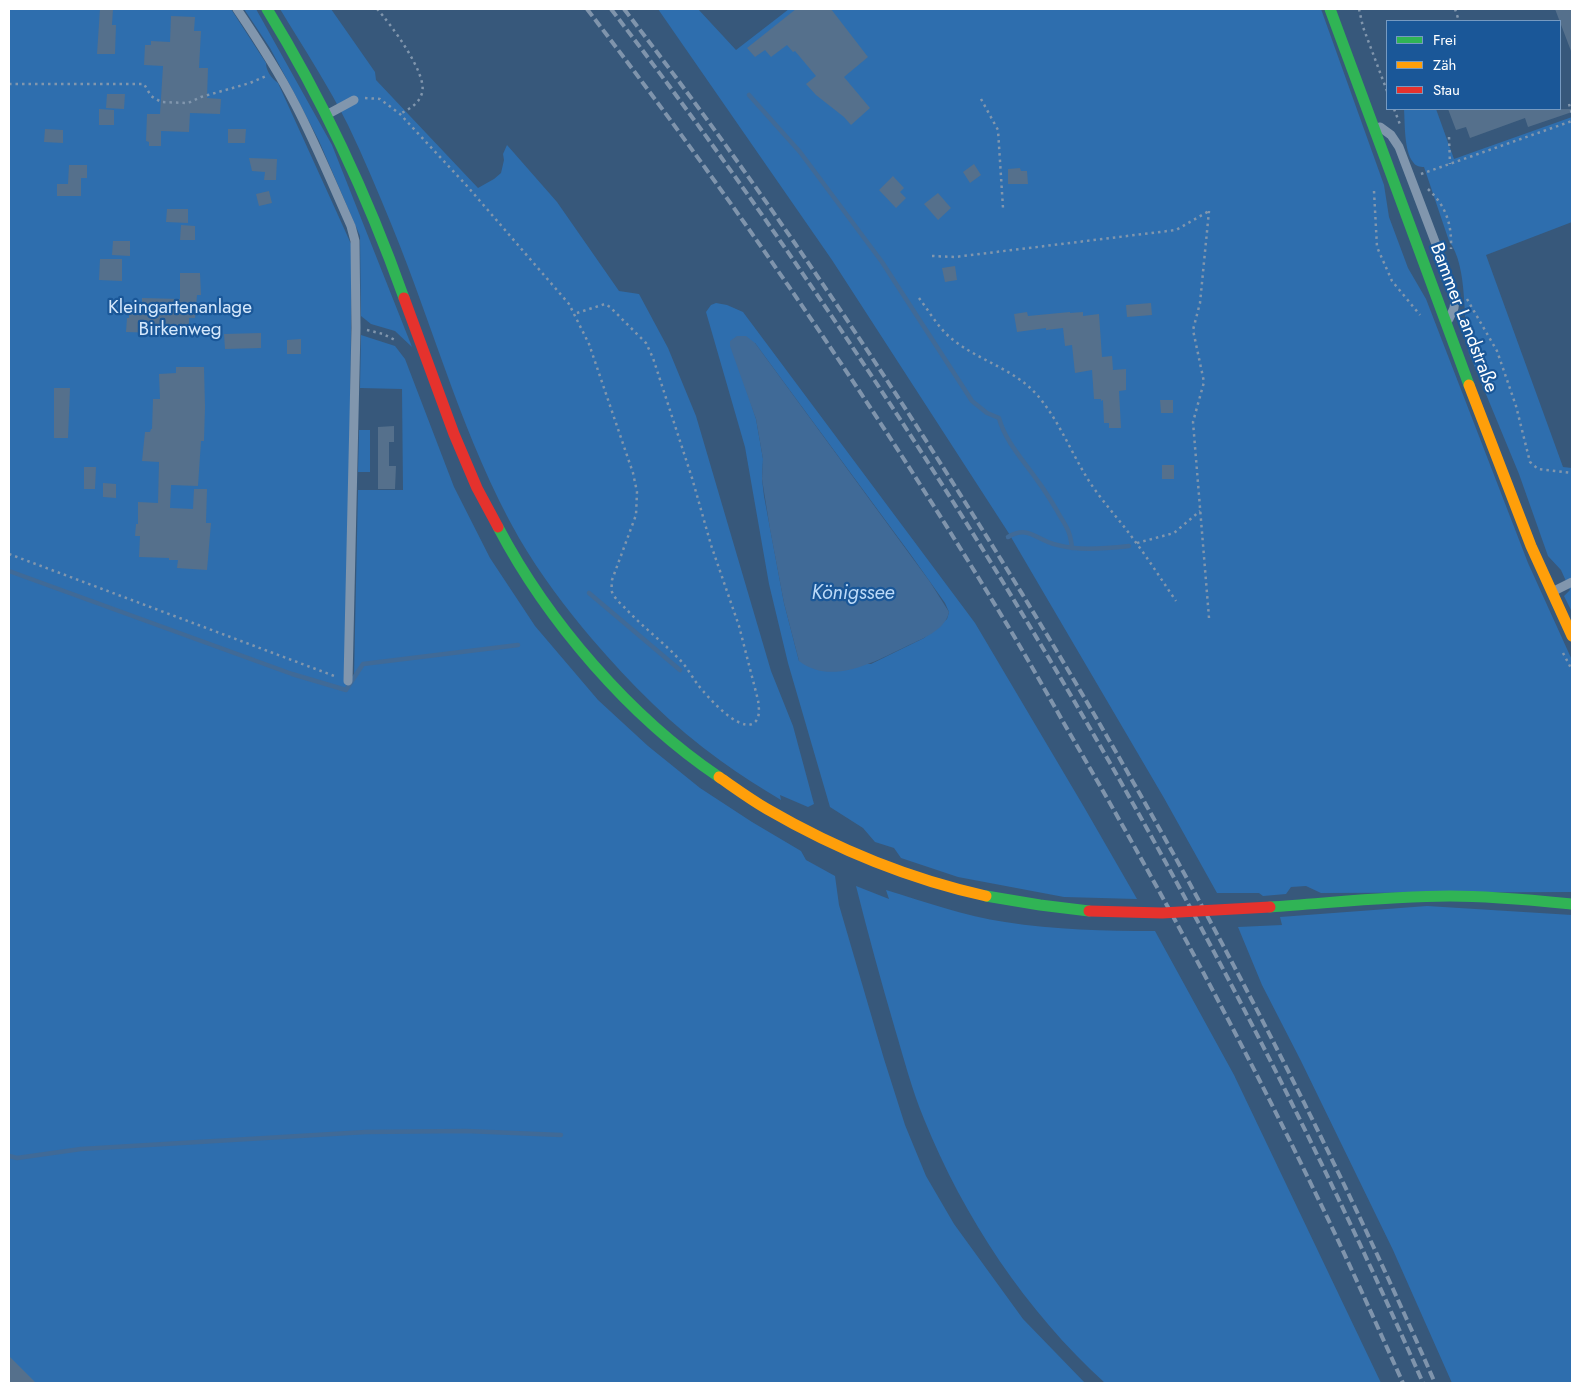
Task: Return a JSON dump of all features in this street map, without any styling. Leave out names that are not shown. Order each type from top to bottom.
[{"type":"main road","points":[[267,9],[328,114],[357,175],[464,457],[493,519],[529,581],[585,655],[620,694],[650,723],[721,780],[790,822],[874,862],[926,880],[970,892],[1034,905],[1089,911],[1162,913],[1270,908],[1403,897],[1513,898],[1572,904]]},
{"type":"main road","name":"Bammer Landstraße","points":[[1330,9],[1445,323],[1524,531],[1572,636]]},
{"type":"lane","points":[[237,9],[295,104],[351,226],[355,240],[356,338],[348,682]]},
{"type":"lane","points":[[328,114],[354,100]]},
{"type":"lane","points":[[1371,120],[1391,135],[1399,147],[1445,268],[1455,300],[1452,316],[1445,323]]},
{"type":"lane","points":[[1551,592],[1572,582]]},
{"type":"path","points":[[377,9],[385,17],[420,72],[424,84],[422,95],[414,106],[400,114]]},
{"type":"path","points":[[1359,9],[1363,27],[1386,88]]},
{"type":"path","points":[[9,84],[144,84],[151,96],[161,102],[188,103],[201,97],[250,83],[276,71]]},
{"type":"path","points":[[354,100],[367,97],[380,99],[400,114],[467,186],[569,304],[574,314],[589,344],[634,473],[637,492],[636,515],[612,580],[612,592],[642,627],[682,661],[699,686],[715,703],[734,720],[745,725],[754,723],[759,712],[758,700],[739,626],[711,545],[692,478],[653,358],[646,343],[605,304],[574,314]]},
{"type":"path","points":[[981,99],[998,130],[1003,208]]},
{"type":"path","points":[[1572,105],[1569,104],[1572,114]]},
{"type":"path","points":[[1419,175],[1572,120]]},
{"type":"path","points":[[1449,137],[1450,164]]},
{"type":"path","points":[[1424,184],[1436,196],[1447,214],[1450,225],[1451,253]]},
{"type":"path","points":[[932,256],[955,257],[1176,230],[1209,211],[1200,303],[1193,330],[1204,382],[1193,422],[1209,618]]},
{"type":"path","points":[[1465,296],[1497,351],[1516,406],[1530,462],[1538,469],[1572,473]]},
{"type":"path","points":[[919,298],[951,339],[1009,373],[1027,385],[1038,396],[1058,425],[1092,486],[1137,543],[1176,601]]},
{"type":"path","points":[[1137,543],[1174,533],[1200,511]]},
{"type":"path","points":[[9,554],[348,682]]},
{"type":"green space","name":"Kleingartenanlage Birkenweg","points":[[9,9],[231,9],[266,63],[270,74],[278,83],[352,246],[347,677],[354,677],[358,490],[403,490],[402,389],[360,388],[361,335],[395,346],[405,359],[454,487],[490,558],[535,626],[598,700],[648,746],[700,788],[801,851],[806,860],[835,876],[839,905],[884,1059],[905,1125],[926,1176],[954,1224],[1023,1319],[1085,1383],[9,1383]]},
{"type":"green space","points":[[244,9],[256,9],[332,145],[412,347],[395,331],[371,324],[361,316],[360,236],[319,141],[270,48]]},
{"type":"green space","points":[[280,9],[331,9],[375,72],[376,80],[478,188],[501,173],[504,160],[503,154],[507,145],[557,202],[619,291],[639,294],[668,348],[696,416],[771,671],[793,726],[814,804],[808,807],[780,795],[781,800],[728,766],[686,734],[653,704],[607,656],[572,615],[535,564],[499,500],[482,462],[451,384],[408,265],[354,137],[332,95]]},
{"type":"green space","points":[[658,9],[698,9],[736,50],[789,9],[1321,9],[1384,185],[1389,217],[1408,268],[1426,299],[1528,563],[1572,660],[1572,892],[1321,893],[1306,886],[1291,887],[1286,894],[1263,896],[1259,893],[1217,893],[1164,798],[1008,532],[832,260]]},
{"type":"green space","points":[[1404,110],[1436,110],[1454,159],[1572,117],[1572,222],[1486,255],[1563,467],[1572,468],[1572,612],[1564,596],[1570,590],[1561,570],[1548,556],[1519,474],[1469,353],[1460,265],[1449,241],[1424,167],[1415,164],[1410,157]]},
{"type":"green space","points":[[716,303],[727,305],[743,312],[975,623],[1137,899],[1064,897],[958,877],[901,858],[894,848],[875,842],[863,828],[830,807],[788,663],[769,584],[745,447],[706,312],[711,305]],"holes":[[[755,343],[945,603],[949,612],[947,619],[924,638],[871,664],[799,661],[784,603],[764,496],[762,479],[763,459],[756,419],[743,379]]]},
{"type":"green space","points":[[359,430],[370,430],[370,472],[358,472]]},
{"type":"green space","points":[[856,886],[889,899],[886,890],[930,904],[1005,922],[1080,930],[1155,931],[1234,1075],[1381,1383],[1105,1383],[1076,1355],[1024,1294],[978,1227],[958,1192],[940,1156],[912,1086]]},
{"type":"green space","points":[[1427,906],[1572,915],[1572,1383],[1452,1383],[1393,1250],[1262,985],[1238,927],[1282,925],[1280,917]]},
{"type":"water","name":"Königssee","points":[[737,336],[746,336],[755,343],[930,582],[949,612],[943,624],[931,634],[866,665],[838,672],[811,668],[799,661],[784,603],[770,529],[762,479],[763,459],[756,419],[730,346],[730,341]]},
{"type":"building","points":[[100,9],[113,9],[112,25],[116,25],[115,54],[97,54]]},
{"type":"building","points":[[796,9],[831,9],[868,57],[844,77],[870,108],[851,125],[806,84],[816,76],[795,51],[793,52],[787,45],[771,57],[765,50],[755,57],[747,48]]},
{"type":"building","points":[[1555,9],[1572,9],[1572,51],[1561,25],[1561,20],[1559,20]]},
{"type":"building","points":[[171,16],[195,17],[194,31],[201,31],[199,68],[208,68],[207,98],[221,99],[220,114],[190,113],[189,132],[161,131],[161,146],[149,146],[149,142],[146,141],[147,114],[160,114],[163,66],[144,65],[145,45],[151,45],[151,41],[170,42]]},
{"type":"building","points":[[107,94],[125,94],[124,109],[106,108]]},
{"type":"building","points":[[99,109],[114,110],[114,125],[99,125]]},
{"type":"building","points":[[1572,109],[1572,112],[1528,127],[1525,118],[1470,138],[1466,127],[1456,130],[1448,110]]},
{"type":"building","points":[[45,129],[63,130],[63,143],[44,142]]},
{"type":"building","points":[[228,129],[246,129],[245,143],[228,143]]},
{"type":"building","points":[[249,158],[277,159],[276,180],[264,180],[265,172],[252,171]]},
{"type":"building","points":[[974,164],[981,175],[970,183],[963,172]]},
{"type":"building","points":[[69,165],[87,165],[87,178],[81,178],[81,196],[57,196],[57,184],[68,184]]},
{"type":"building","points":[[1020,168],[1021,171],[1027,171],[1028,184],[1008,184],[1008,169]]},
{"type":"building","points":[[893,176],[904,188],[900,192],[906,198],[896,208],[879,190]]},
{"type":"building","points":[[269,191],[272,203],[259,206],[256,194]]},
{"type":"building","points":[[938,193],[951,208],[938,220],[924,204]]},
{"type":"building","points":[[167,209],[188,209],[188,223],[166,222]]},
{"type":"building","points":[[181,225],[195,226],[195,240],[180,240]]},
{"type":"building","points":[[113,241],[130,241],[130,256],[112,255]]},
{"type":"building","points":[[100,259],[122,259],[122,281],[99,280]]},
{"type":"building","points":[[955,266],[957,280],[945,282],[942,268]]},
{"type":"building","points":[[180,273],[200,273],[201,295],[197,295],[195,318],[189,318],[189,334],[126,332],[129,314],[142,315],[142,298],[180,299]]},
{"type":"building","points":[[1151,303],[1152,315],[1127,317],[1126,305]]},
{"type":"building","points":[[1027,312],[1028,316],[1070,312],[1083,312],[1083,316],[1099,314],[1102,357],[1112,356],[1113,370],[1126,369],[1126,390],[1119,391],[1121,428],[1109,428],[1109,423],[1104,423],[1103,400],[1094,399],[1092,370],[1075,373],[1072,345],[1065,346],[1063,328],[1017,332],[1014,314]]},
{"type":"building","points":[[261,333],[261,348],[225,349],[224,334]]},
{"type":"building","points":[[301,339],[301,354],[287,354],[287,340]]},
{"type":"building","points":[[176,367],[204,367],[204,441],[201,441],[198,486],[171,485],[170,508],[193,509],[194,489],[207,489],[206,523],[211,523],[207,570],[177,568],[178,560],[169,560],[169,558],[139,557],[140,536],[135,536],[136,524],[138,524],[138,502],[158,503],[159,462],[142,461],[145,432],[150,432],[152,429],[153,399],[160,399],[159,374],[176,373]]},
{"type":"building","points":[[54,388],[70,388],[68,438],[54,438]]},
{"type":"building","points":[[1160,400],[1173,400],[1173,413],[1161,413]]},
{"type":"building","points":[[394,426],[394,442],[389,442],[389,466],[396,466],[395,489],[378,489],[378,427]]},
{"type":"building","points":[[1162,465],[1174,465],[1174,479],[1162,479]]},
{"type":"building","points":[[84,467],[96,467],[95,489],[84,489]]},
{"type":"building","points":[[103,483],[116,484],[116,498],[103,497]]},
{"type":"building","points":[[9,1356],[36,1383],[9,1383]]},
{"type":"waterway","points":[[749,95],[800,152],[882,262],[972,401],[987,413],[999,418],[1006,435],[1020,458],[1045,490],[1068,531],[1072,548]]},
{"type":"waterway","points":[[1008,537],[1024,532],[1054,544],[1081,549],[1129,546]]},
{"type":"waterway","points":[[9,571],[292,674],[346,690],[363,664],[518,645]]},
{"type":"waterway","points":[[589,593],[680,670]]},
{"type":"waterway","points":[[9,1156],[17,1158],[81,1149],[366,1132],[466,1131],[561,1135]]},
{"type":"railway","points":[[587,9],[696,156],[802,305],[903,458],[1009,628],[1133,844],[1225,1013],[1324,1210],[1403,1383]]},
{"type":"railway","points":[[611,9],[722,159],[829,312],[898,416],[1044,649],[1113,768],[1245,1010],[1307,1133],[1423,1383]]},
{"type":"railway","points":[[624,9],[755,186],[879,368],[1025,598],[1090,707],[1214,928],[1272,1040],[1329,1153],[1435,1383]]},
{"type":"traffic: fast","points":[[267,9],[307,78],[343,150],[360,186],[404,298]]},
{"type":"traffic: fast","points":[[1330,9],[1469,385]]},
{"type":"traffic: fast","points":[[498,527],[518,563],[541,598],[594,665],[623,697],[654,726],[719,777]]},
{"type":"traffic: fast","points":[[986,896],[1089,911]]},
{"type":"traffic: fast","points":[[1270,907],[1428,896],[1496,897],[1572,904]]},
{"type":"traffic: slow","points":[[1469,385],[1531,546],[1572,636]]},
{"type":"traffic: slow","points":[[719,777],[793,824],[846,850],[901,872],[986,896]]},
{"type":"traffic: jam","points":[[404,298],[454,434],[477,488],[498,527]]},
{"type":"traffic: jam","points":[[1089,911],[1162,913],[1270,907]]}]
